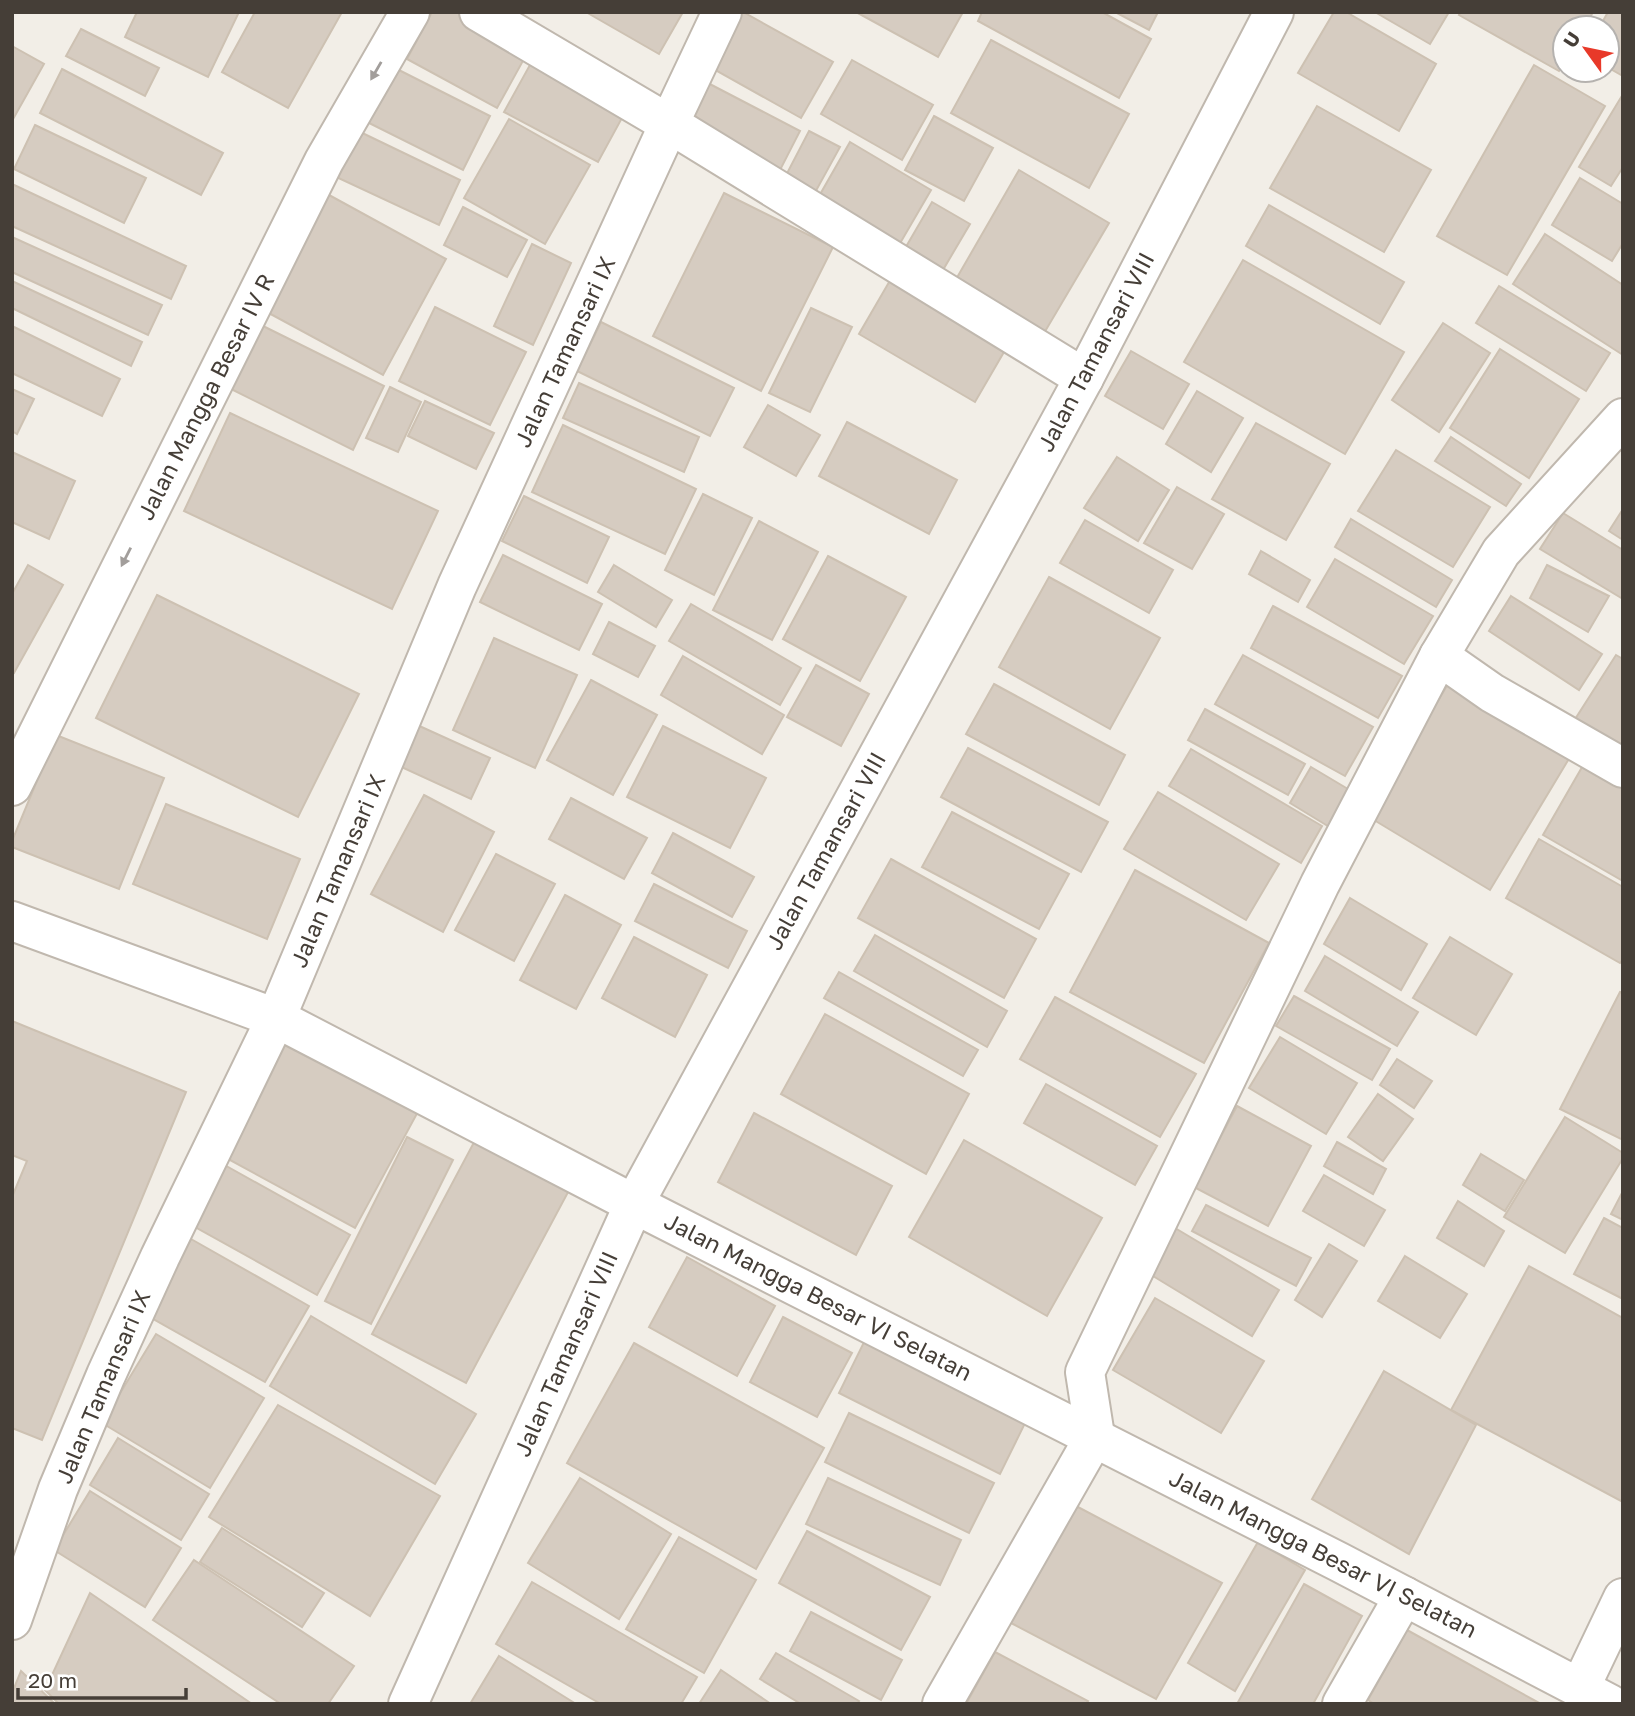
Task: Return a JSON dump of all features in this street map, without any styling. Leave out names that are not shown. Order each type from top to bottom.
[{"type":"street","name":"Jalan Mangga Besar IV R","points":[[12,786],[324,161],[410,12]]},
{"type":"street","points":[[479,12],[669,124],[1084,378]]},
{"type":"street","name":"Jalan Tamansari IX","points":[[12,1620],[58,1489],[106,1376],[276,1018],[457,586],[722,12]]},
{"type":"street","name":"Jalan Tamansari VIII","points":[[408,1704],[634,1204],[1084,378],[1274,12]]},
{"type":"street","points":[[942,1704],[1095,1436],[1085,1372],[1320,884],[1438,656],[1501,552],[1623,418]]},
{"type":"street","points":[[1438,656],[1492,693],[1623,768]]},
{"type":"street","name":"Jalan Mangga Besar VI Selatan","points":[[12,921],[276,1018],[634,1204],[1095,1436],[1595,1696]]},
{"type":"street","points":[[1342,1704],[1404,1596]]},
{"type":"street","points":[[1595,1696],[1623,1598]]},
{"type":"building","points":[[137,12],[239,12],[208,77],[125,37]]},
{"type":"building","points":[[255,12],[342,12],[288,108],[222,72]]},
{"type":"building","points":[[432,12],[465,12],[530,48],[497,108],[407,59]]},
{"type":"building","points":[[586,12],[683,12],[659,54]]},
{"type":"building","points":[[732,12],[743,12],[833,62],[801,118],[703,63]]},
{"type":"building","points":[[856,12],[963,12],[938,57]]},
{"type":"building","points":[[982,12],[1102,12],[1151,39],[1119,98],[978,21]]},
{"type":"building","points":[[1115,12],[1158,12],[1149,30]]},
{"type":"building","points":[[1334,12],[1346,12],[1436,64],[1399,131],[1298,73]]},
{"type":"building","points":[[1375,12],[1449,12],[1430,44]]},
{"type":"building","points":[[1461,12],[1593,12],[1551,14],[1551,67],[1459,15]]},
{"type":"building","points":[[1623,12],[1623,76],[1621,14],[1607,14]]},
{"type":"building","points":[[81,29],[159,68],[145,96],[66,56]]},
{"type":"building","points":[[991,40],[1129,114],[1089,188],[951,113]]},
{"type":"building","points":[[12,46],[44,64],[12,121]]},
{"type":"building","points":[[536,54],[629,105],[598,162],[504,112]]},
{"type":"building","points":[[852,60],[933,105],[902,160],[821,114]]},
{"type":"building","points":[[383,62],[490,116],[463,170],[355,116]]},
{"type":"building","points":[[1534,65],[1551,75],[1551,84],[1567,84],[1605,106],[1507,275],[1437,236]]},
{"type":"building","points":[[62,69],[223,153],[201,195],[40,113]]},
{"type":"building","points":[[704,81],[800,131],[779,172],[682,121]]},
{"type":"building","points":[[1623,94],[1623,167],[1611,186],[1579,167]]},
{"type":"building","points":[[1317,106],[1431,170],[1384,252],[1270,188]]},
{"type":"building","points":[[934,116],[993,148],[964,201],[905,170]]},
{"type":"building","points":[[509,119],[590,165],[545,244],[464,198]]},
{"type":"building","points":[[35,125],[146,178],[124,223],[14,169]]},
{"type":"building","points":[[354,129],[460,180],[439,225],[332,175]]},
{"type":"building","points":[[809,131],[840,147],[812,198],[782,183]]},
{"type":"building","points":[[850,142],[931,190],[895,252],[814,205]]},
{"type":"building","points":[[1019,170],[1109,223],[1040,340],[951,288]]},
{"type":"building","points":[[1580,178],[1623,204],[1623,243],[1612,261],[1552,225]]},
{"type":"building","points":[[12,184],[186,266],[171,299],[12,226]]},
{"type":"building","points":[[724,193],[833,247],[761,391],[653,336]]},
{"type":"building","points":[[329,195],[446,259],[383,375],[265,311]]},
{"type":"building","points":[[932,202],[970,224],[940,275],[903,252]]},
{"type":"building","points":[[1269,205],[1404,282],[1380,324],[1246,246]]},
{"type":"building","points":[[463,207],[527,240],[507,277],[444,245]]},
{"type":"building","points":[[1545,234],[1623,285],[1623,355],[1513,284]]},
{"type":"building","points":[[12,237],[162,305],[148,335],[12,272]]},
{"type":"building","points":[[532,244],[571,263],[533,345],[494,326]]},
{"type":"building","points":[[1243,260],[1404,352],[1345,454],[1184,362]]},
{"type":"building","points":[[892,277],[1008,345],[975,402],[859,334]]},
{"type":"building","points":[[12,281],[142,342],[131,366],[12,308]]},
{"type":"building","points":[[1499,286],[1610,353],[1586,391],[1476,323]]},
{"type":"building","points":[[435,307],[526,352],[490,425],[399,381]]},
{"type":"building","points":[[811,308],[852,327],[810,412],[769,393]]},
{"type":"building","points":[[601,322],[734,388],[710,436],[577,371]]},
{"type":"building","points":[[1443,323],[1490,353],[1439,432],[1392,400]]},
{"type":"building","points":[[261,325],[384,386],[353,450],[229,388]]},
{"type":"building","points":[[12,326],[120,379],[102,416],[12,373]]},
{"type":"building","points":[[1500,349],[1579,399],[1529,478],[1450,428]]},
{"type":"building","points":[[1131,351],[1189,384],[1163,429],[1105,396]]},
{"type":"building","points":[[579,383],[699,437],[684,472],[563,418]]},
{"type":"building","points":[[390,387],[421,402],[398,452],[366,438]]},
{"type":"building","points":[[12,389],[34,399],[17,434],[12,431]]},
{"type":"building","points":[[1197,391],[1243,418],[1211,472],[1166,444]]},
{"type":"building","points":[[425,401],[494,433],[476,469],[408,436]]},
{"type":"building","points":[[768,405],[820,435],[796,476],[744,447]]},
{"type":"building","points":[[230,413],[438,511],[392,609],[184,511]]},
{"type":"building","points":[[847,422],[957,480],[929,534],[819,476]]},
{"type":"building","points":[[1256,423],[1330,464],[1286,540],[1212,499]]},
{"type":"building","points":[[563,425],[696,489],[665,554],[532,492]]},
{"type":"building","points":[[1451,437],[1521,484],[1506,506],[1435,461]]},
{"type":"building","points":[[1396,450],[1490,507],[1453,567],[1358,511]]},
{"type":"building","points":[[12,452],[75,481],[49,539],[12,522]]},
{"type":"building","points":[[1117,457],[1169,490],[1138,541],[1084,508]]},
{"type":"building","points":[[1177,487],[1224,514],[1192,569],[1144,543]]},
{"type":"building","points":[[703,494],[752,518],[714,595],[665,570]]},
{"type":"building","points":[[524,496],[609,537],[587,583],[502,541]]},
{"type":"building","points":[[1623,509],[1623,540],[1609,531]]},
{"type":"building","points":[[1563,513],[1623,550],[1623,599],[1540,549]]},
{"type":"building","points":[[1351,519],[1452,580],[1436,607],[1335,547]]},
{"type":"building","points":[[1085,520],[1173,570],[1149,613],[1060,563]]},
{"type":"building","points":[[759,521],[818,552],[772,640],[713,610]]},
{"type":"building","points":[[1261,551],[1310,580],[1298,602],[1249,574]]},
{"type":"building","points":[[503,555],[602,604],[579,650],[480,602]]},
{"type":"building","points":[[828,556],[906,597],[860,681],[783,639]]},
{"type":"building","points":[[1335,559],[1433,616],[1404,664],[1307,607]]},
{"type":"building","points":[[28,565],[63,585],[14,673],[12,594]]},
{"type":"building","points":[[614,565],[672,600],[656,627],[598,592]]},
{"type":"building","points":[[1547,565],[1609,596],[1588,632],[1530,598]]},
{"type":"building","points":[[1049,577],[1160,638],[1110,729],[999,667]]},
{"type":"building","points":[[157,595],[359,694],[298,817],[96,718]]},
{"type":"building","points":[[1511,596],[1602,654],[1579,690],[1489,631]]},
{"type":"building","points":[[691,604],[801,668],[780,705],[669,641]]},
{"type":"building","points":[[1273,606],[1402,676],[1378,718],[1251,648]]},
{"type":"building","points":[[609,622],[655,646],[638,677],[593,654]]},
{"type":"building","points":[[494,638],[577,675],[535,768],[453,730]]},
{"type":"building","points":[[1243,655],[1373,727],[1345,776],[1215,704]]},
{"type":"building","points":[[1616,655],[1623,659],[1623,756],[1572,724]]},
{"type":"building","points":[[683,656],[784,715],[762,754],[661,695]]},
{"type":"building","points":[[816,665],[869,694],[841,746],[787,717]]},
{"type":"building","points":[[591,680],[657,715],[613,795],[547,760]]},
{"type":"building","points":[[994,684],[1125,755],[1099,805],[966,734]]},
{"type":"building","points":[[1448,684],[1570,757],[1490,890],[1369,817]]},
{"type":"building","points":[[1205,709],[1305,764],[1288,795],[1188,740]]},
{"type":"building","points":[[415,724],[490,758],[471,799],[397,765]]},
{"type":"building","points":[[663,726],[766,778],[730,848],[627,797]]},
{"type":"building","points":[[56,735],[164,778],[119,889],[12,847],[12,841]]},
{"type":"building","points":[[968,748],[1108,822],[1081,872],[941,797]]},
{"type":"building","points":[[1191,749],[1322,826],[1301,863],[1169,786]]},
{"type":"building","points":[[1585,762],[1623,784],[1623,881],[1543,835]]},
{"type":"building","points":[[1311,767],[1353,792],[1331,828],[1290,803]]},
{"type":"building","points":[[1158,792],[1279,864],[1246,920],[1124,849]]},
{"type":"building","points":[[424,795],[494,832],[443,932],[371,894]]},
{"type":"building","points":[[571,798],[647,838],[624,879],[549,839]]},
{"type":"building","points":[[166,804],[300,859],[267,939],[133,884]]},
{"type":"building","points":[[952,812],[1069,874],[1039,929],[922,867]]},
{"type":"building","points":[[673,833],[754,877],[732,917],[652,873]]},
{"type":"building","points":[[1539,839],[1623,887],[1623,959],[1620,963],[1506,898]]},
{"type":"building","points":[[496,854],[555,884],[514,961],[455,930]]},
{"type":"building","points":[[891,859],[1036,939],[1004,998],[858,918]]},
{"type":"building","points":[[1135,870],[1269,943],[1204,1063],[1070,992]]},
{"type":"building","points":[[654,884],[747,931],[728,968],[635,921]]},
{"type":"building","points":[[565,895],[621,925],[576,1009],[520,980]]},
{"type":"building","points":[[1350,898],[1427,944],[1401,990],[1324,944]]},
{"type":"building","points":[[875,935],[1007,1011],[987,1047],[854,971]]},
{"type":"building","points":[[634,937],[707,975],[675,1037],[602,998]]},
{"type":"building","points":[[1450,937],[1512,974],[1476,1035],[1413,998]]},
{"type":"building","points":[[1325,956],[1418,1012],[1397,1046],[1305,991]]},
{"type":"building","points":[[839,972],[978,1050],[963,1076],[824,998]]},
{"type":"building","points":[[1620,992],[1623,993],[1623,1140],[1560,1109]]},
{"type":"building","points":[[1294,996],[1390,1049],[1372,1080],[1276,1026]]},
{"type":"building","points":[[1055,997],[1196,1074],[1160,1137],[1020,1059]]},
{"type":"building","points":[[825,1014],[969,1094],[926,1174],[781,1094]]},
{"type":"building","points":[[12,1021],[186,1092],[42,1440],[12,1428],[12,1197],[27,1161],[12,1155]]},
{"type":"building","points":[[285,1035],[420,1108],[355,1228],[219,1154]]},
{"type":"building","points":[[1280,1037],[1357,1083],[1326,1134],[1249,1088]]},
{"type":"building","points":[[1397,1059],[1432,1081],[1414,1108],[1380,1085]]},
{"type":"building","points":[[1046,1084],[1157,1146],[1135,1185],[1024,1123]]},
{"type":"building","points":[[1378,1094],[1413,1119],[1383,1161],[1348,1137]]},
{"type":"building","points":[[1237,1106],[1311,1146],[1268,1226],[1194,1187]]},
{"type":"building","points":[[754,1113],[892,1186],[856,1255],[718,1182]]},
{"type":"building","points":[[1565,1117],[1623,1153],[1623,1158],[1565,1253],[1504,1217]]},
{"type":"building","points":[[480,1131],[574,1181],[466,1383],[372,1334]]},
{"type":"building","points":[[407,1137],[453,1160],[371,1324],[325,1301]]},
{"type":"building","points":[[964,1140],[1102,1218],[1047,1316],[909,1237]]},
{"type":"building","points":[[1337,1142],[1386,1169],[1373,1194],[1324,1166]]},
{"type":"building","points":[[1481,1154],[1524,1180],[1505,1211],[1463,1185]]},
{"type":"building","points":[[221,1163],[350,1235],[317,1295],[188,1223]]},
{"type":"building","points":[[1324,1175],[1385,1210],[1364,1246],[1303,1211]]},
{"type":"building","points":[[1623,1191],[1623,1220],[1611,1214]]},
{"type":"building","points":[[1458,1201],[1504,1231],[1484,1266],[1437,1238]]},
{"type":"building","points":[[1206,1205],[1311,1258],[1296,1286],[1192,1231]]},
{"type":"building","points":[[1604,1218],[1623,1228],[1623,1299],[1574,1274]]},
{"type":"building","points":[[1175,1228],[1279,1290],[1252,1336],[1148,1273]]},
{"type":"building","points":[[191,1239],[309,1306],[265,1382],[148,1316]]},
{"type":"building","points":[[1329,1244],[1357,1261],[1322,1317],[1295,1300]]},
{"type":"building","points":[[1405,1256],[1467,1294],[1440,1338],[1378,1301]]},
{"type":"building","points":[[687,1257],[775,1306],[737,1376],[649,1327]]},
{"type":"building","points":[[1529,1266],[1623,1318],[1623,1502],[1451,1410]]},
{"type":"building","points":[[1155,1298],[1264,1361],[1221,1433],[1113,1370]]},
{"type":"building","points":[[311,1316],[476,1414],[435,1484],[270,1386]]},
{"type":"building","points":[[783,1317],[852,1353],[817,1417],[750,1382]]},
{"type":"building","points":[[156,1334],[264,1398],[210,1488],[102,1423]]},
{"type":"building","points":[[868,1334],[1029,1415],[1000,1474],[839,1393]]},
{"type":"building","points":[[634,1343],[824,1448],[756,1569],[567,1463]]},
{"type":"building","points":[[1384,1371],[1476,1425],[1409,1554],[1312,1499]]},
{"type":"building","points":[[278,1405],[440,1496],[370,1616],[209,1517]]},
{"type":"building","points":[[849,1413],[994,1483],[969,1533],[825,1462]]},
{"type":"building","points":[[118,1438],[209,1494],[181,1540],[90,1485]]},
{"type":"building","points":[[580,1478],[671,1534],[619,1619],[528,1563]]},
{"type":"building","points":[[828,1478],[961,1540],[940,1585],[806,1524]]},
{"type":"building","points":[[90,1491],[181,1548],[145,1607],[54,1550]]},
{"type":"building","points":[[1076,1506],[1222,1583],[1156,1699],[1011,1623]]},
{"type":"building","points":[[222,1528],[324,1593],[302,1627],[200,1562]]},
{"type":"building","points":[[807,1531],[930,1597],[901,1650],[779,1583]]},
{"type":"building","points":[[679,1537],[756,1580],[704,1673],[626,1629]]},
{"type":"building","points":[[1258,1542],[1305,1570],[1235,1691],[1188,1663]]},
{"type":"building","points":[[194,1560],[354,1666],[328,1704],[281,1704],[153,1620]]},
{"type":"building","points":[[532,1582],[697,1677],[681,1704],[601,1704],[496,1644]]},
{"type":"building","points":[[1304,1584],[1362,1616],[1313,1704],[1237,1704]]},
{"type":"building","points":[[90,1593],[252,1704],[59,1704],[45,1690]]},
{"type":"building","points":[[811,1612],[902,1660],[881,1700],[790,1651]]},
{"type":"building","points":[[1407,1630],[1541,1704],[1374,1704],[1368,1700]]},
{"type":"building","points":[[995,1652],[1088,1701],[1086,1704],[966,1704]]},
{"type":"building","points":[[776,1653],[859,1701],[857,1704],[801,1704],[760,1679]]},
{"type":"building","points":[[499,1656],[576,1704],[470,1704]]},
{"type":"building","points":[[721,1670],[771,1704],[699,1704]]},
{"type":"building","points":[[21,1671],[55,1704],[12,1704],[12,1693]]}]
